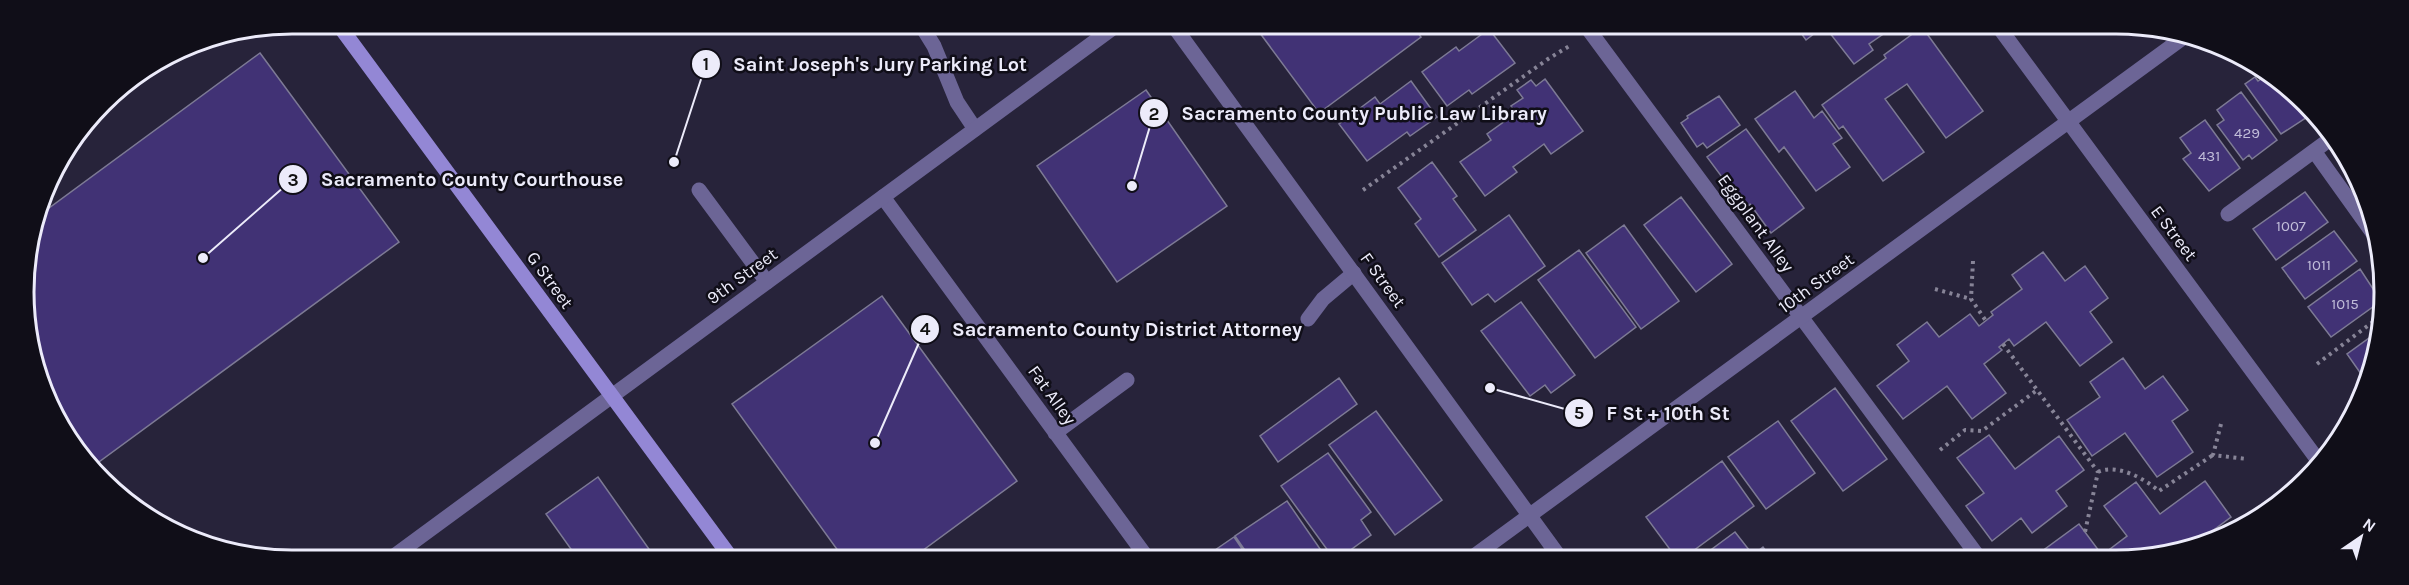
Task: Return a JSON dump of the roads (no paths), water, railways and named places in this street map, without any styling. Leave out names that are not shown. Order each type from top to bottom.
[{"type":"main road","name":"G Street","points":[[345,34],[725,550]]},
{"type":"street","points":[[927,34],[934,46],[946,81],[975,129]]},
{"type":"street","name":"9th Street","points":[[402,550],[1105,34]]},
{"type":"street","name":"F Street","points":[[1180,34],[1555,550]]},
{"type":"street","name":"Eggplant Alley","points":[[1592,34],[1973,550]]},
{"type":"street","name":"E Street","points":[[2004,34],[2315,457]]},
{"type":"street","name":"10th Street","points":[[1482,550],[2178,42]]},
{"type":"street","points":[[2228,214],[2326,142]]},
{"type":"street","points":[[2314,151],[2365,222]]},
{"type":"street","points":[[699,190],[767,282]]},
{"type":"street","name":"Fat Alley","points":[[883,197],[1141,550]]},
{"type":"street","points":[[1308,319],[1323,299],[1354,273]]},
{"type":"street","points":[[1055,433],[1127,380]]},
{"type":"place","name":"Saint Joseph's Jury Parking Lot","points":[[674,162]]},
{"type":"place","name":"Sacramento County Public Law Library","points":[[1132,186]]},
{"type":"place","name":"Sacramento County Courthouse","points":[[203,258]]},
{"type":"place","name":"F St + 10th St","points":[[1490,388]]},
{"type":"place","name":"Sacramento County District Attorney","points":[[875,443]]}]
